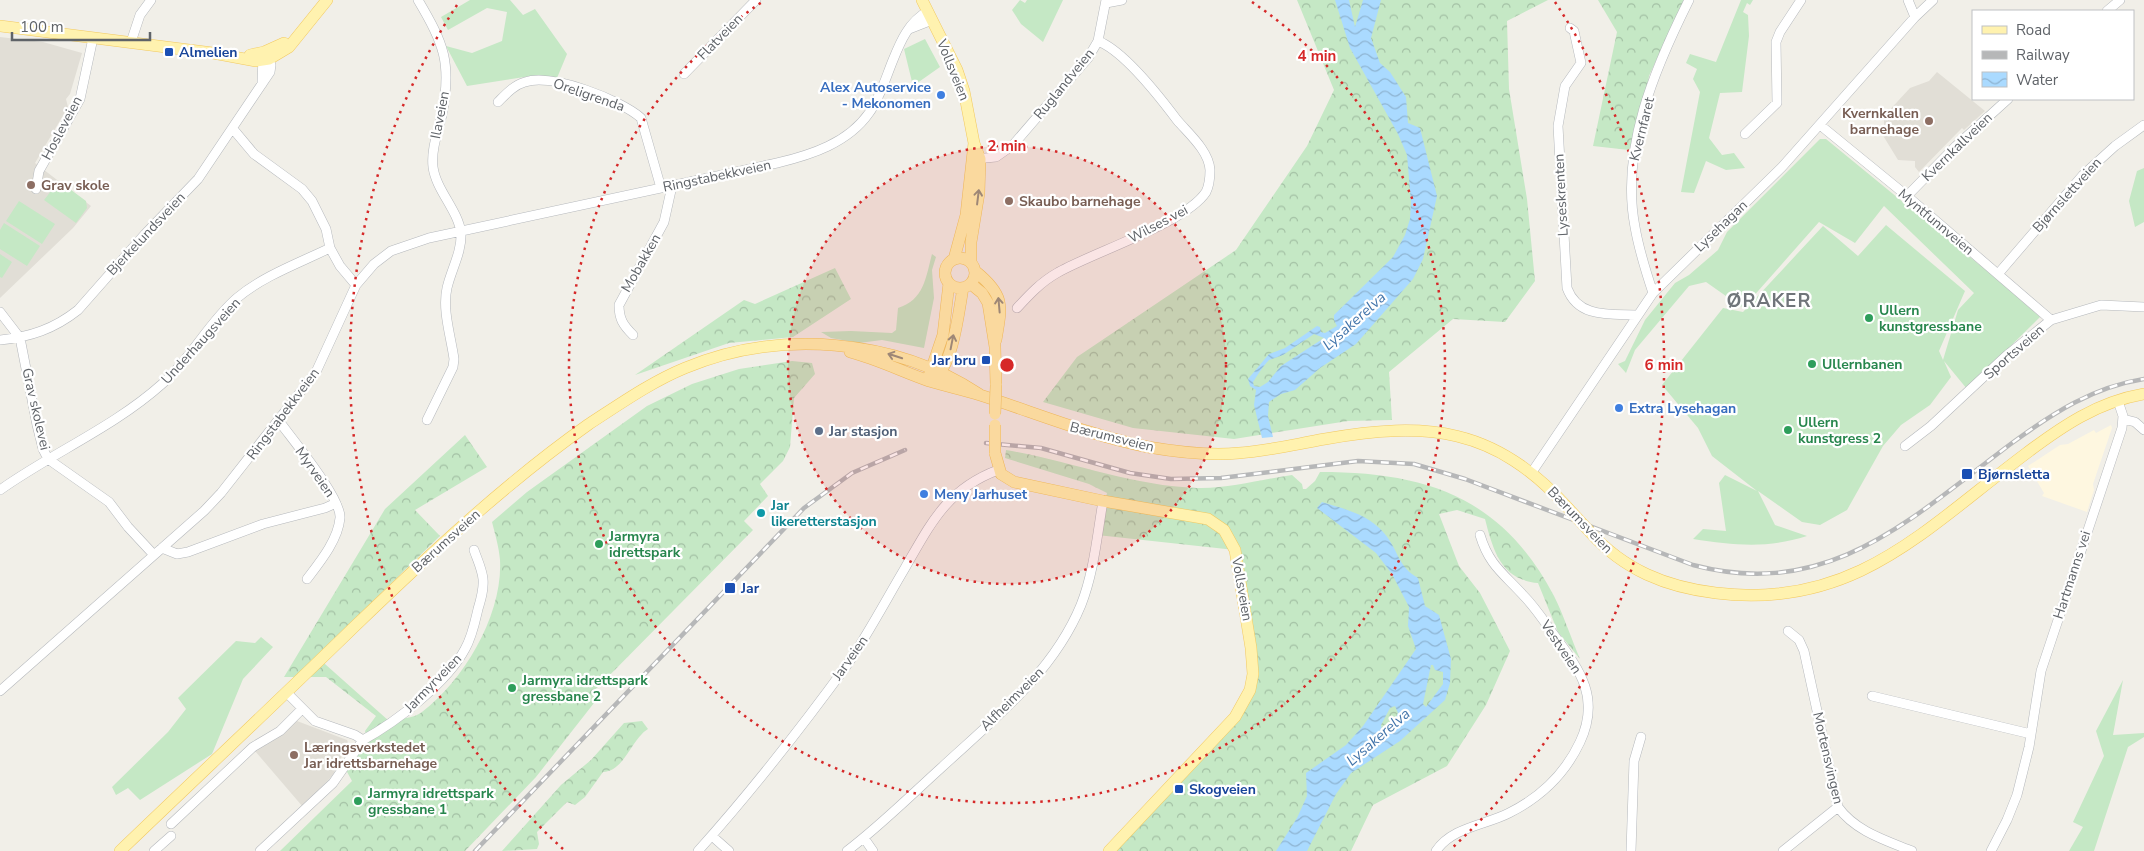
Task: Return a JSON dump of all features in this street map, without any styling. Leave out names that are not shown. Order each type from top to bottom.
[{"type":"main road","points":[[0,26],[237,56],[256,61],[288,47],[306,28],[327,0]]},
{"type":"main road","name":"Vollsveien","points":[[922,0],[964,91],[974,143],[979,194],[971,242],[973,267]]},
{"type":"main road","name":"Vollsveien","points":[[954,259],[966,216],[975,159]]},
{"type":"main road","points":[[933,374],[943,335],[949,283],[946,270],[954,259],[962,258],[973,267],[990,284],[998,297],[1000,314],[995,347]]},
{"type":"main road","points":[[933,374],[948,360],[973,267]]},
{"type":"main road","points":[[949,283],[953,286],[967,286],[986,297],[995,347],[995,454],[998,470]]},
{"type":"main road","name":"Bærumsveien","points":[[120,851],[470,519],[563,443],[629,397],[685,368],[727,354],[792,345],[835,347],[933,374],[979,394],[1052,421],[1148,447],[1206,454],[1251,452],[1326,438],[1396,430],[1445,433],[1492,448],[1532,472],[1610,552],[1632,567],[1656,580],[1678,587],[1742,595],[1772,594],[1810,588],[1851,576],[1886,559],[1932,527],[2053,433],[2088,412],[2144,394]]},
{"type":"main road","name":"Vollsveien","points":[[998,470],[1009,480],[1021,485],[1103,501],[1200,516],[1214,522],[1224,530],[1231,540],[1237,561],[1252,648],[1253,674],[1250,690],[1235,717],[1109,851]]},
{"type":"street","points":[[131,42],[140,15],[151,0]]},
{"type":"street","name":"Ilaveien","points":[[418,0],[438,35],[446,60],[447,73],[442,114],[433,148],[433,166],[461,231]]},
{"type":"street","name":"Flatveien","points":[[684,74],[756,0]]},
{"type":"street","points":[[1106,1],[1122,0]]},
{"type":"street","name":"Kvernfaret","points":[[1653,293],[1634,226],[1632,184],[1634,155],[1643,116],[1665,48],[1689,0]]},
{"type":"street","points":[[1745,134],[1777,104],[1776,42],[1780,32],[1801,0]]},
{"type":"street","points":[[1908,0],[1915,17]]},
{"type":"street","name":"Lysehagan","points":[[1532,472],[1636,315],[1653,293],[1782,167],[1915,17],[1933,0]]},
{"type":"street","points":[[2108,10],[2120,0]]},
{"type":"street","name":"Ruglandveien","points":[[975,159],[996,157],[1013,145],[1088,58],[1098,41],[1106,1]]},
{"type":"street","name":"Ringstabekkveien","points":[[0,691],[162,548],[221,493],[279,421],[320,365],[356,285],[374,264],[391,251],[410,243],[461,231],[801,157],[846,136],[858,126],[870,111],[899,45],[915,18],[930,16]]},
{"type":"street","name":"Lyseskrenten","points":[[1570,28],[1574,31],[1581,63],[1565,86],[1558,126],[1567,288],[1570,298],[1588,312],[1636,315]]},
{"type":"street","name":"Hosleveien","points":[[36,189],[39,171],[80,99],[93,38]]},
{"type":"street","name":"Wilses vei","points":[[1017,308],[1039,285],[1057,273],[1146,232],[1194,204],[1206,192],[1209,183],[1210,169],[1207,157],[1194,140],[1116,50],[1098,41]]},
{"type":"street","name":"Bjerkelundsveien","points":[[0,340],[20,338],[53,327],[78,310],[145,234],[198,179],[262,87],[265,57]]},
{"type":"street","name":"Oreligrenda","points":[[498,102],[515,86],[527,81],[548,80],[563,83],[619,104],[641,118],[661,188]]},
{"type":"street","name":"Kvernkallveien","points":[[1907,196],[1956,146],[2007,100]]},
{"type":"street","name":"Myntfunnveien","points":[[1820,125],[1907,196],[2051,320]]},
{"type":"street","name":"Bjørnslettveien","points":[[1998,274],[2089,169],[2120,141],[2144,125]]},
{"type":"street","points":[[233,129],[254,154],[302,189],[312,201],[326,230],[330,248],[340,266],[356,285]]},
{"type":"street","name":"Mobakken","points":[[633,335],[622,324],[618,315],[618,304],[664,222],[672,186]]},
{"type":"street","points":[[427,420],[453,367],[454,360],[446,298],[459,250],[461,231]]},
{"type":"street","name":"Underhaugsveien","points":[[0,490],[116,418],[162,384],[183,364],[210,327],[238,297],[278,273],[330,248]]},
{"type":"street","name":"Sportsveien","points":[[1905,446],[1931,426],[2006,356],[2051,320],[2101,305],[2144,307]]},
{"type":"street","name":"Grav skolevei","points":[[0,312],[20,338],[41,441],[48,459],[105,499],[128,528],[154,555]]},
{"type":"street","points":[[2118,401],[2123,419],[2135,422],[2144,430]]},
{"type":"street","name":"Hartmanns vei","points":[[1990,851],[2007,820],[2017,794],[2032,734],[2041,671],[2123,419]]},
{"type":"street","name":"Myrveien","points":[[279,421],[340,510],[340,519],[334,535],[307,579]]},
{"type":"street","name":"Jarveien","points":[[698,851],[712,836],[846,665],[869,631],[926,528],[943,505],[967,484],[998,470]]},
{"type":"street","name":"Alfheimveien","points":[[847,851],[864,838],[1042,672],[1074,621],[1087,588],[1103,501]]},
{"type":"street","points":[[162,548],[177,554],[188,552],[263,524],[325,508],[336,503]]},
{"type":"street","name":"Vestveien","points":[[1436,851],[1442,843],[1454,835],[1509,813],[1544,791],[1556,780],[1577,749],[1587,719],[1588,692],[1572,657],[1524,595],[1493,566],[1485,551],[1480,535]]},
{"type":"street","name":"Jarmyrveien","points":[[260,851],[333,783],[363,740],[384,728],[417,702],[448,672],[465,649],[476,621],[483,591],[483,579],[474,550]]},
{"type":"street","name":"Mortensvingen","points":[[1788,631],[1799,640],[1804,651],[1838,807],[1844,815],[1864,830],[1912,851]]},
{"type":"street","points":[[286,692],[315,720],[355,734],[363,740]]},
{"type":"street","points":[[1872,696],[2032,734]]},
{"type":"street","points":[[172,824],[253,747],[280,731],[302,709]]},
{"type":"street","points":[[1631,851],[1634,761],[1641,737]]},
{"type":"street","points":[[1783,851],[1838,807]]},
{"type":"street","points":[[154,851],[171,836]]},
{"type":"street","points":[[712,836],[729,851]]},
{"type":"street","points":[[864,838],[872,851]]},
{"type":"shaded area","name":"Grav skole","points":[[0,37],[43,42],[82,53],[70,94],[66,99],[68,107],[35,163],[91,206],[73,228],[0,298]]},
{"type":"shaded area","name":"Kvernkallen barnehage","points":[[1937,72],[1985,111],[1964,130],[1962,128],[1919,172],[1915,167],[1915,161],[1898,160],[1879,129],[1884,125],[1884,116],[1910,88],[1929,81]]},
{"type":"shaded area","points":[[2111,425],[2112,428],[2093,484],[2094,490],[2087,512],[2042,496],[2044,493],[2028,466],[2060,445],[2068,444],[2094,430],[2096,433]]},
{"type":"shaded area","points":[[297,721],[347,740],[350,747],[342,756],[333,775],[303,807],[255,751]]},
{"type":"green space","points":[[470,0],[510,0],[523,15],[535,9],[567,54],[557,78],[531,76],[467,86],[446,46],[472,53],[502,41],[507,12],[487,8],[448,30],[441,17]]},
{"type":"green space","points":[[1020,0],[1025,3],[1027,0],[1063,0],[1043,42],[1021,24],[1012,10]]},
{"type":"green space","points":[[1297,0],[1548,0],[1507,21],[1509,89],[1527,199],[1535,281],[1505,322],[1453,319],[1389,372],[1392,420],[1348,421],[1234,439],[1133,428],[1043,402],[1077,357],[1236,250],[1307,146],[1334,90]]},
{"type":"green space","points":[[1598,0],[1684,0],[1649,76],[1643,116],[1629,150],[1593,146],[1617,32]]},
{"type":"green space","points":[[1741,0],[1753,0],[1750,5],[1747,3],[1743,12],[1748,15],[1749,36],[1742,92],[1720,93],[1709,138],[1722,155],[1734,153],[1745,168],[1726,170],[1706,161],[1694,193],[1681,192],[1700,92],[1693,79],[1697,69],[1686,63],[1690,54],[1716,62]]},
{"type":"green space","points":[[925,39],[940,67],[913,86],[904,49]]},
{"type":"green space","name":"Ullernbanen","points":[[1820,139],[1826,139],[2040,317],[1967,389],[1944,361],[1951,377],[1930,405],[1901,425],[1883,446],[1847,510],[1820,525],[1802,522],[1758,491],[1775,525],[1807,536],[1778,543],[1750,545],[1693,539],[1703,529],[1726,531],[1719,483],[1725,475],[1757,491],[1712,456],[1698,428],[1662,385],[1723,308],[1743,312],[1823,226],[1858,256],[1886,225],[1965,291],[1939,351],[1943,360],[1958,310],[1974,293],[1884,206],[1855,243],[1819,222],[1743,308],[1706,282],[1689,286],[1635,350],[1626,373],[1618,364],[1625,361],[1645,320],[1675,283],[1689,275],[1718,250],[1727,232]]},
{"type":"green space","points":[[2144,168],[2144,222],[2135,227],[2129,201],[2137,171]]},
{"type":"green space","points":[[59,181],[86,201],[87,208],[76,223],[44,200]]},
{"type":"green space","points":[[19,201],[55,224],[42,244],[6,221]]},
{"type":"green space","points":[[4,223],[40,246],[27,266],[0,249],[0,230]]},
{"type":"green space","points":[[0,254],[12,262],[2,278],[0,277]]},
{"type":"green space","points":[[932,254],[936,257],[932,270],[934,298],[924,348],[882,340],[859,343],[831,338],[821,332],[892,333],[896,330],[898,308],[907,304],[919,293],[928,271]]},
{"type":"green space","points":[[835,268],[851,299],[793,337],[729,343],[635,375],[744,300],[755,304]]},
{"type":"green space","points":[[792,361],[812,363],[815,374],[794,398],[790,447],[783,461],[760,484],[768,496],[744,521],[753,530],[594,691],[594,703],[536,777],[465,851],[280,851],[352,781],[346,770],[368,742],[365,731],[376,716],[326,677],[284,677],[385,509],[465,435],[487,467],[415,510],[440,536],[316,656],[389,721],[411,717],[422,712],[453,682],[478,644],[495,602],[499,581],[500,560],[492,522],[527,492],[647,406],[692,384],[739,369]]},
{"type":"green space","points":[[1006,450],[1149,483],[1197,488],[1221,487],[1292,475],[1302,484],[1303,489],[1306,489],[1315,481],[1320,472],[1358,473],[1394,477],[1427,485],[1457,497],[1485,513],[1510,535],[1533,562],[1554,596],[1580,659],[1558,632],[1538,583],[1525,581],[1515,576],[1501,562],[1491,542],[1485,519],[1457,510],[1439,514],[1459,566],[1480,593],[1510,651],[1486,705],[1447,766],[1373,805],[1351,851],[1109,851],[1225,727],[1253,673],[1235,550],[1097,535],[1107,493],[1089,484],[1005,458]]},
{"type":"green space","points":[[261,637],[273,647],[243,679],[212,754],[140,800],[128,788],[116,795],[112,787],[168,732],[186,709],[178,698],[236,641],[255,643]]},
{"type":"green space","points":[[2123,680],[2113,735],[2144,733],[2144,737],[2128,747],[2094,851],[2069,851],[2083,827],[2073,822],[2104,756],[2096,731]]},
{"type":"green space","points":[[642,721],[648,729],[637,740],[622,761],[611,770],[603,772],[585,797],[575,805],[567,802],[537,832],[539,844],[537,849],[502,851],[561,785],[591,760],[624,723]]},
{"type":"water","name":"Lysakerelva","points":[[1335,0],[1349,0],[1355,27],[1363,0],[1381,0],[1371,38],[1380,63],[1390,72],[1406,97],[1408,123],[1420,128],[1437,196],[1423,259],[1413,279],[1356,344],[1320,368],[1295,390],[1281,394],[1269,402],[1268,416],[1273,437],[1262,438],[1254,405],[1256,390],[1250,386],[1248,379],[1269,354],[1285,348],[1317,326],[1320,327],[1321,332],[1325,333],[1337,326],[1334,315],[1393,257],[1405,235],[1410,219],[1411,202],[1407,155],[1398,134],[1350,48]],"holes":[[[1314,334],[1324,338],[1281,366],[1268,382],[1260,387],[1254,386],[1253,382],[1269,360],[1283,355]]]},
{"type":"water","name":"Lysakerelva","points":[[1322,502],[1355,513],[1378,526],[1389,539],[1406,569],[1418,578],[1425,606],[1439,615],[1451,659],[1450,683],[1445,700],[1400,741],[1351,773],[1336,794],[1307,851],[1276,851],[1297,818],[1307,796],[1306,773],[1346,745],[1363,726],[1416,649],[1408,626],[1409,607],[1392,574],[1376,553],[1317,508]],"holes":[[[1431,665],[1433,665],[1435,670],[1443,672],[1443,684],[1426,707],[1423,704]],[[1395,706],[1398,713],[1393,724],[1382,731],[1381,725],[1390,708]]]},
{"type":"railway","points":[[986,443],[1041,448],[1130,473],[1171,479],[1221,478],[1358,461],[1414,464],[1465,479],[1693,565],[1742,573],[1786,572],[1828,562],[1866,546],[1903,524],[1939,499],[2043,421],[2091,395],[2108,388],[2144,379]]},
{"type":"railway","points":[[475,851],[804,508],[852,473],[905,450]]},
{"type":"place","name":"Almelien","points":[[169,52]]},
{"type":"place","name":"Alex Autoservice - Mekonomen","points":[[941,95]]},
{"type":"place","name":"Kvernkallen barnehage","points":[[1929,121]]},
{"type":"place","name":"Grav skole","points":[[31,185]]},
{"type":"place","name":"Skaubo barnehage","points":[[1009,201]]},
{"type":"place","name":"Ullern kunstgressbane","points":[[1869,318]]},
{"type":"place","name":"Jar bru","points":[[986,360]]},
{"type":"place","name":"Ullernbanen","points":[[1812,364]]},
{"type":"place","name":"Extra Lysehagan","points":[[1619,408]]},
{"type":"place","name":"Ullern kunstgress 2","points":[[1788,430]]},
{"type":"place","name":"Jar stasjon","points":[[819,431]]},
{"type":"place","name":"Bjørnsletta","points":[[1967,474]]},
{"type":"place","name":"Meny Jarhuset","points":[[924,494]]},
{"type":"place","name":"Jar likeretterstasjon","points":[[761,513]]},
{"type":"place","name":"Jarmyra idrettspark","points":[[599,544]]},
{"type":"place","name":"Jar","points":[[730,588]]},
{"type":"place","name":"Jarmyra idrettspark gressbane 2","points":[[512,688]]},
{"type":"place","name":"Læringsverkstedet Jar idrettsbarnehage","points":[[294,755]]},
{"type":"place","name":"Skogveien","points":[[1179,789]]},
{"type":"place","name":"Jarmyra idrettspark gressbane 1","points":[[358,801]]},
{"type":"district","name":"ØRAKER","points":[[1769,301]]}]
